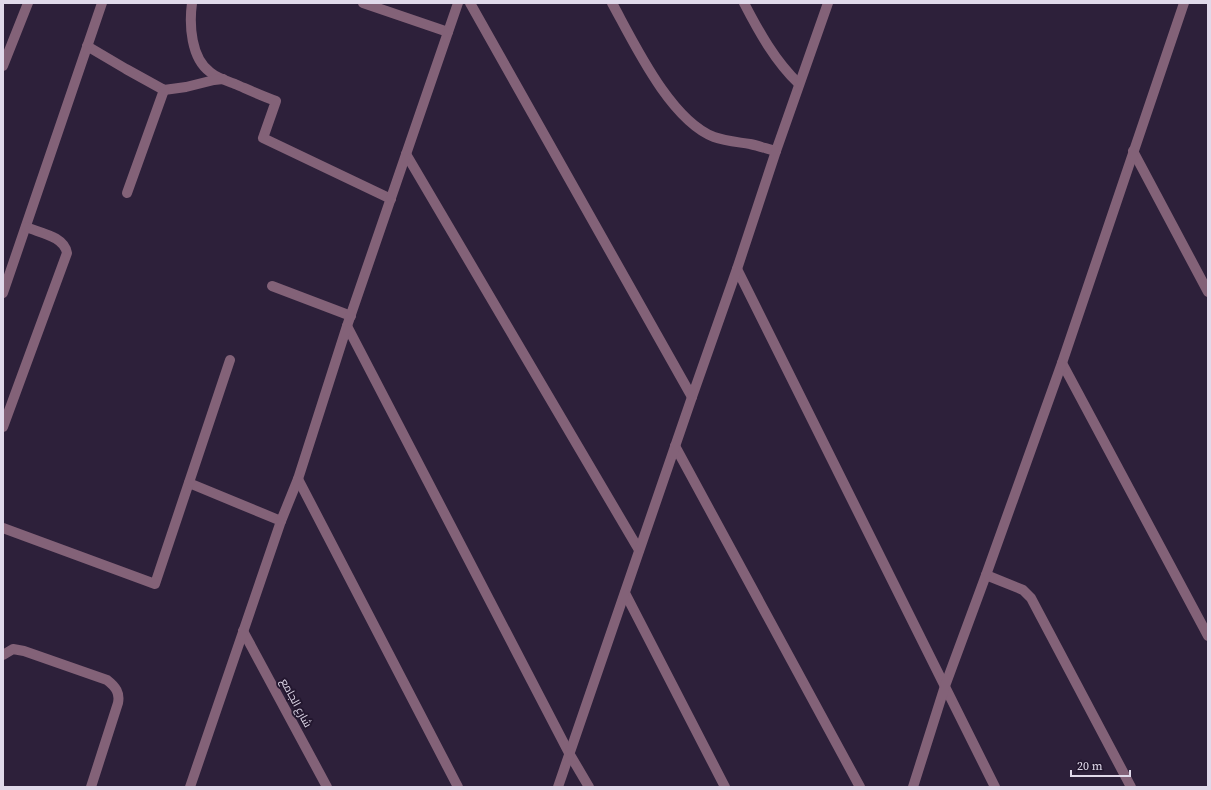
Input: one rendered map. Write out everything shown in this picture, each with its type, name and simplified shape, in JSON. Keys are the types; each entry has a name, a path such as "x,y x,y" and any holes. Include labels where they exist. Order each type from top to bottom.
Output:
{"street":[{"path":"3,66 28,3"},
{"path":"3,292 102,3"},
{"path":"192,3 192,28 199,59 210,72 276,101 263,138 391,198"},
{"path":"363,3 448,32"},
{"path":"190,787 281,521 298,479 347,326 458,3"},
{"path":"470,3 692,398"},
{"path":"612,3 651,72 672,103 687,120 698,129 714,137 776,151"},
{"path":"744,3 776,58 786,71 800,84"},
{"path":"558,787 675,446 738,269 776,151 828,3"},
{"path":"913,787 945,686 1062,362 1184,3"},
{"path":"87,46 164,90 223,79"},
{"path":"127,193 164,90"},
{"path":"1133,151 1208,292"},
{"path":"406,154 640,550"},
{"path":"3,427 67,253 65,246 59,240 26,227"},
{"path":"738,269 995,787"},
{"path":"272,286 351,316"},
{"path":"347,326 569,753 589,787"},
{"path":"3,528 155,584 230,360"},
{"path":"1062,362 1208,636"},
{"path":"675,446 860,787"},
{"path":"298,479 458,787"},
{"path":"189,483 281,521"},
{"path":"986,575 1012,584 1023,590 1031,598 1131,787"},
{"path":"625,592 725,787"},
{"name":"شارع الجامع","path":"243,631 327,787"},
{"path":"3,655 13,649 24,651 107,680 116,689 119,694 118,703 91,787"}]}
